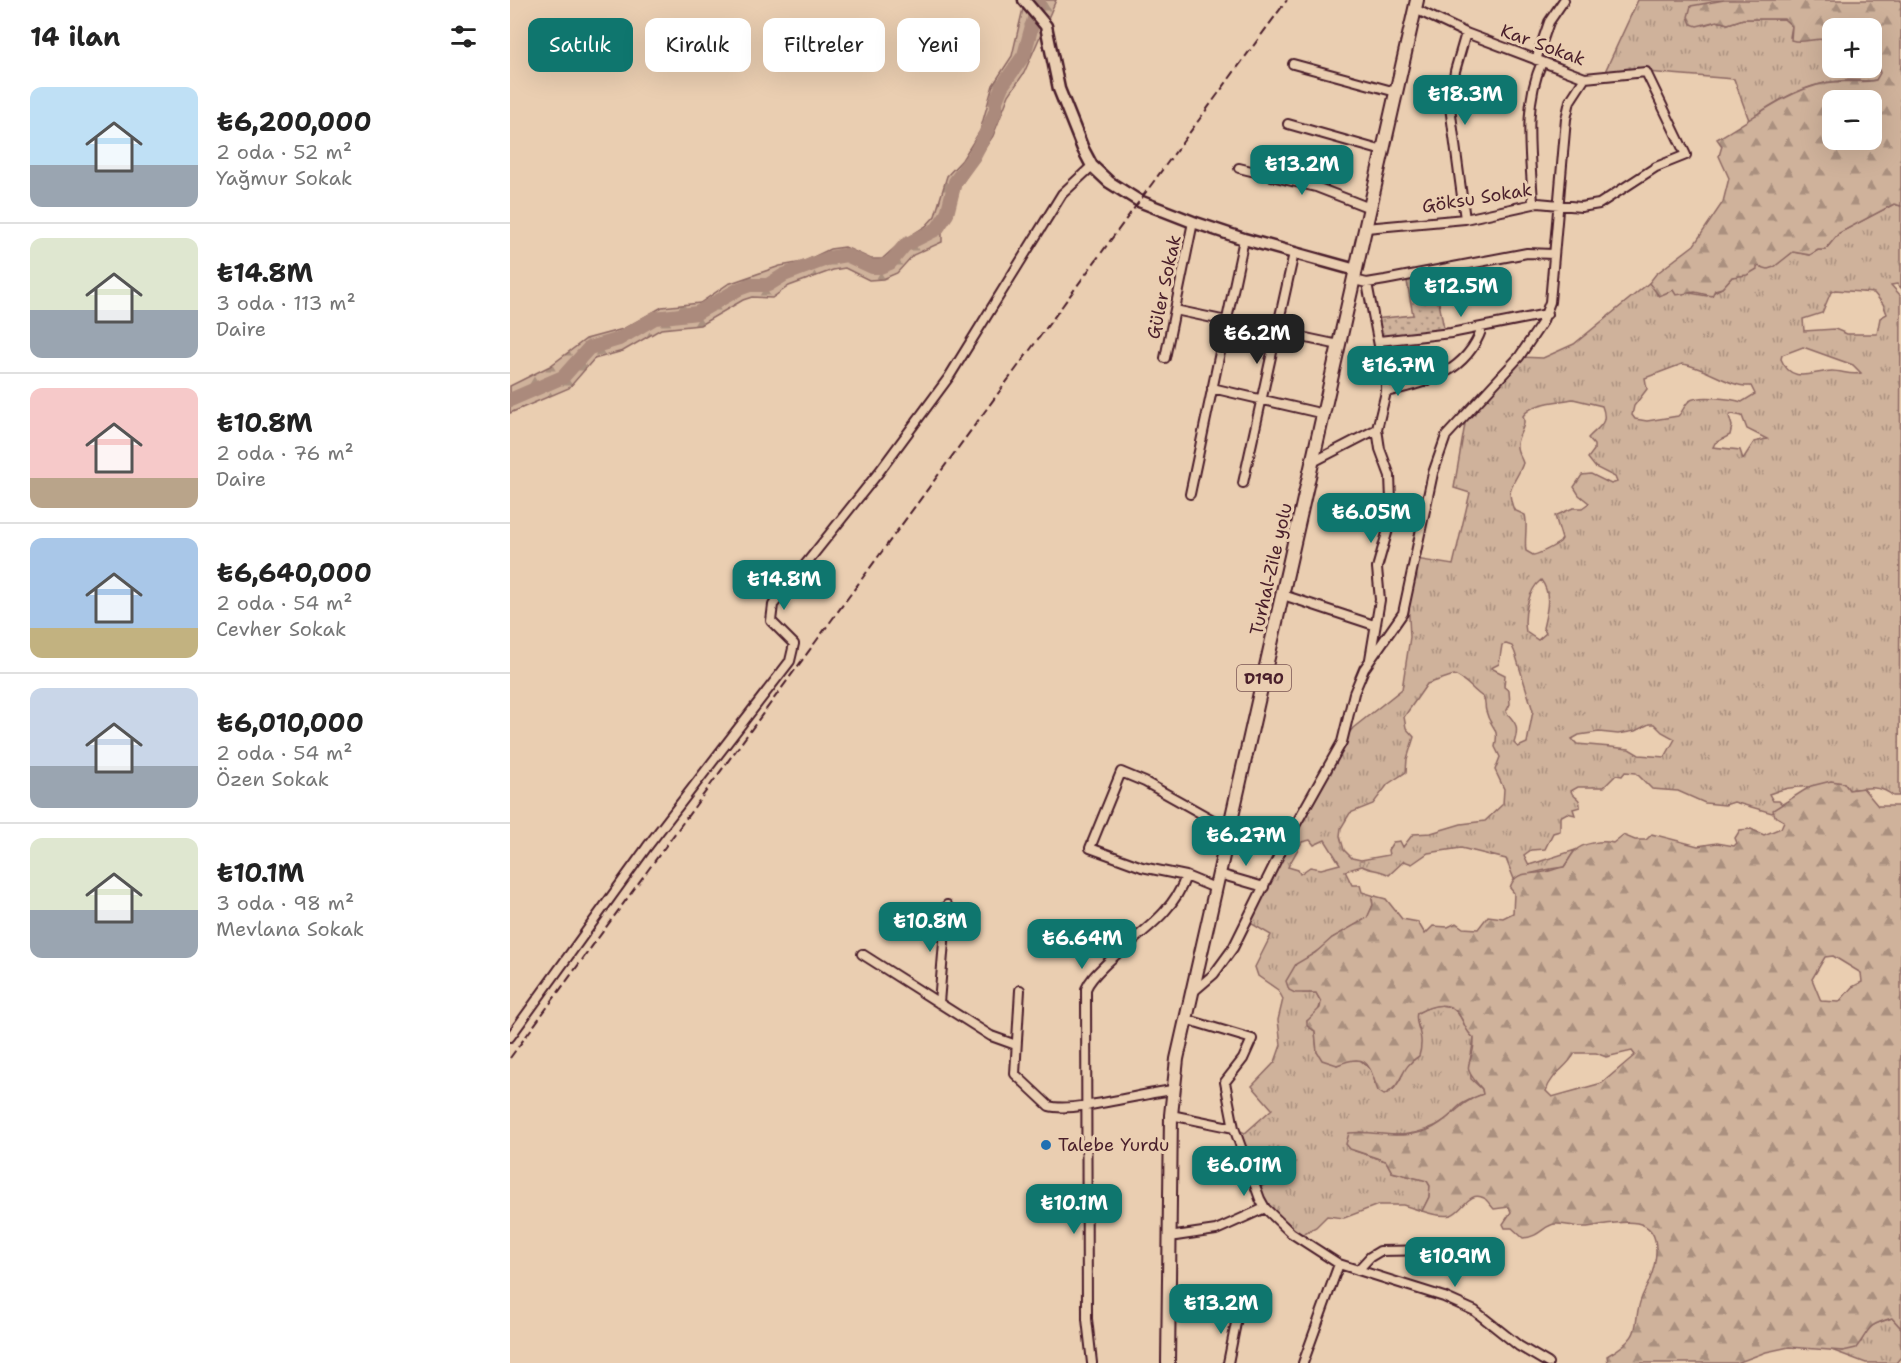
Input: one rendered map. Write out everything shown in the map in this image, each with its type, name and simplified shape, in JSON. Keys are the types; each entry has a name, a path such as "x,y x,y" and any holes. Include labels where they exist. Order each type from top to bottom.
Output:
{"main road":[{"name":"Turhal-Zile yolu","path":"1168,1363 1171,1114 1185,1019 1416,4"}],"street":[{"path":"1533,204 1530,123 1535,83 1550,22 1564,0"},
{"path":"1026,2 1041,19 1048,32 1059,89 1092,166 1109,182 1135,199 1193,222 1294,253 1355,275 1367,283 1379,341 1386,392 1377,429 1380,449 1390,476 1391,500 1389,526 1377,568 1380,592 1370,659"},
{"name":"Kar Sokak","path":"1416,4 1466,33 1585,78 1646,72 1686,155"},
{"path":"1465,219 1450,107 1455,71 1466,33"},
{"path":"1293,64 1396,92"},
{"path":"1191,993 1222,965 1341,742 1354,693 1370,659 1398,624 1408,599 1433,473 1446,436 1520,357 1547,314 1570,101 1585,78"},
{"path":"1287,124 1383,151"},
{"name":"Göksu Sokak","path":"1366,228 1465,219 1533,204 1581,207 1599,204 1656,167 1686,155"},
{"path":"510,1038 647,847 790,661 794,644 771,621 773,605 879,472 949,377 1062,194 1092,166"},
{"path":"1239,168 1316,187 1370,208"},
{"name":"Güler Sokak","path":"1165,358 1193,222"},
{"path":"1190,494 1244,239"},
{"path":"1367,283 1527,252 1553,254"},
{"path":"1243,483 1294,253"},
{"path":"1175,310 1339,345"},
{"path":"1379,341 1482,328 1547,314"},
{"path":"1386,392 1423,384 1452,370 1471,351 1482,328"},
{"path":"1212,388 1324,414"},
{"path":"1313,462 1377,429"},
{"path":"1283,595 1374,625"},
{"path":"1215,888 1186,876 1142,867 1090,848 1121,772 1154,786 1229,829"},
{"path":"1219,874 1264,887"},
{"path":"1092,1363 1087,1319 1085,996 1088,985 1118,952 1171,907 1186,876"},
{"path":"939,1003 947,905"},
{"path":"862,954 991,1036 1016,1045"},
{"path":"1020,990 1016,1077 1047,1104 1056,1108 1173,1090"},
{"path":"1185,1019 1252,1039 1243,1059 1225,1082 1234,1128 1250,1177 1265,1208 1292,1233 1339,1264 1460,1304 1489,1320 1519,1346 1548,1363"},
{"path":"1171,1114 1234,1128"},
{"path":"1169,1237 1216,1230 1265,1208"},
{"path":"1358,1270 1370,1257 1380,1251 1438,1250"},
{"path":"1303,1363 1339,1264"},
{"path":"1228,1363 1238,1313"}],"green space":[{"path":"1025,0 1056,0 1024,73 1009,95 993,136 960,186 952,215 942,231 942,242 913,255 897,273 883,279 869,280 845,268 833,270 789,286 772,298 752,297 743,300 700,325 661,329 623,351 594,359 569,388 510,413 510,386 550,366 586,339 623,329 662,307 700,303 728,284 780,266 803,262 830,249 845,247 871,259 882,259 902,241 926,226 935,216 947,176 962,160 980,131 993,85 1012,56"},
{"path":"1638,0 1724,0 1717,2 1704,25 1717,21 1728,24 1743,19 1784,19 1792,26 1790,37 1822,38 1822,78 1877,78 1867,81 1839,81 1803,89 1749,120 1734,79 1646,72 1603,76"},
{"path":"1724,0 1901,0 1901,206 1894,204 1839,233 1825,250 1818,250 1810,255 1793,252 1774,267 1768,269 1757,266 1757,269 1747,275 1732,277 1722,288 1715,290 1712,296 1695,292 1676,295 1673,290 1659,296 1649,283 1656,274 1694,245 1723,202 1729,178 1719,156 1722,146 1717,139 1782,99 1810,87 1831,82 1864,82 1882,78 1882,18 1822,18 1822,39 1797,41 1791,40 1792,26 1784,19 1743,19 1728,24 1717,21 1697,26 1691,24 1688,17 1691,6"},
{"path":"1894,204 1901,206 1901,288 1897,284 1891,285 1901,296 1899,796 1893,796 1878,788 1849,790 1844,783 1794,787 1769,794 1773,801 1779,801 1784,806 1772,813 1734,802 1725,805 1705,803 1678,791 1652,789 1636,773 1625,772 1622,776 1616,775 1604,787 1578,787 1571,791 1580,803 1580,807 1573,809 1575,815 1567,813 1560,817 1560,831 1553,833 1545,849 1531,850 1524,855 1529,865 1575,850 1564,867 1514,879 1506,859 1461,848 1428,853 1412,864 1404,861 1389,875 1362,866 1345,871 1352,885 1360,885 1362,892 1375,896 1372,898 1373,905 1367,919 1332,938 1307,958 1303,993 1316,993 1321,1002 1317,1015 1307,1021 1315,1031 1317,1052 1337,1065 1349,1060 1360,1060 1374,1072 1375,1084 1393,1090 1400,1080 1420,1030 1415,1019 1417,1013 1435,1006 1447,1006 1457,1012 1467,1031 1474,1038 1470,1061 1471,1079 1482,1089 1483,1094 1463,1103 1445,1120 1425,1130 1404,1135 1360,1132 1355,1151 1386,1161 1392,1172 1427,1180 1430,1186 1429,1197 1422,1211 1403,1205 1378,1205 1344,1218 1327,1216 1316,1227 1297,1237 1277,1220 1255,1190 1268,1183 1260,1164 1247,1170 1234,1128 1245,1133 1272,1109 1252,1086 1275,1062 1281,1045 1278,1020 1283,999 1278,990 1258,976 1255,967 1271,935 1247,921 1342,742 1353,728 1402,689 1410,637 1408,599 1416,559 1453,565 1470,493 1454,488 1467,412 1519,357 1543,358 1574,344 1649,283 1656,288 1657,295 1673,290 1707,296 1722,288 1732,277 1757,266 1775,265 1793,252 1810,255 1818,250 1825,250 1839,233","holes":["1835,290 1874,293 1883,304 1887,314 1880,318 1877,334 1847,334 1835,329 1804,331 1803,319 1822,313 1831,292","1803,347 1853,365 1861,373 1832,371 1797,375 1791,372 1781,359 1782,355","1682,364 1734,384 1751,386 1755,394 1742,402 1715,398 1694,399 1687,403 1678,416 1647,421 1635,419 1632,415 1634,406 1647,389 1645,378","1573,399 1602,406 1604,421 1588,438 1594,445 1594,450 1588,458 1595,467 1615,477 1617,482 1611,484 1591,474 1582,475 1574,487 1579,495 1589,503 1582,508 1573,508 1555,516 1562,539 1533,555 1526,551 1525,515 1514,510 1510,495 1512,485 1523,463 1517,447 1524,423 1523,416 1532,408","1732,414 1742,416 1747,429 1767,439 1754,442 1743,459 1740,450 1713,447 1715,443 1730,435 1732,426 1729,416","1541,580 1548,597 1543,628 1546,633 1538,640 1526,632 1525,626 1526,611 1533,590","1502,645 1512,646 1533,711 1527,743 1518,747 1514,743 1516,726 1506,712 1510,704 1509,691 1504,687 1505,675 1491,668 1499,664","1454,675 1466,682 1483,697 1485,709 1495,731 1495,747 1500,757 1495,770 1504,789 1503,804 1485,821 1461,824 1431,833 1413,834 1403,847 1400,841 1393,842 1388,850 1389,855 1361,860 1352,858 1344,850 1340,836 1341,828 1350,813 1373,804 1388,784 1406,772 1407,759 1414,737 1406,728 1404,717 1427,684","1654,724 1662,732 1675,739 1665,757 1639,755 1629,749 1577,744 1572,739 1579,735 1599,732 1618,734","1310,840 1314,845 1325,840 1340,864 1321,869 1310,867 1300,874 1298,870 1288,867 1302,842"]},
{"path":"1433,271 1445,334 1379,341 1374,319 1413,315 1406,276"},
{"path":"1831,781 1844,783 1849,790 1863,788 1878,806 1901,806 1901,1328 1892,1318 1877,1323 1870,1328 1856,1348 1843,1351 1789,1347 1766,1352 1737,1363 1608,1363 1607,1356 1621,1347 1634,1333 1640,1302 1655,1262 1655,1242 1652,1233 1646,1227 1631,1222 1583,1227 1555,1224 1534,1236 1523,1238 1512,1228 1505,1228 1503,1224 1511,1212 1509,1207 1494,1209 1479,1196 1470,1199 1451,1215 1422,1211 1429,1197 1430,1186 1427,1181 1392,1172 1386,1161 1350,1149 1346,1144 1349,1133 1407,1135 1428,1130 1443,1122 1468,1101 1483,1094 1468,1068 1474,1048 1474,1038 1452,1008 1441,1005 1417,1013 1421,1042 1419,1056 1408,1066 1391,1091 1384,1095 1378,1091 1370,1069 1362,1061 1348,1061 1337,1065 1322,1060 1317,1052 1315,1031 1307,1026 1307,1021 1320,1008 1321,1002 1316,993 1295,993 1289,990 1286,981 1296,964 1315,953 1332,938 1367,918 1373,905 1372,898 1375,896 1386,899 1402,919 1418,922 1425,934 1433,926 1448,927 1456,923 1463,928 1478,929 1488,916 1503,918 1513,913 1514,893 1510,888 1515,878 1524,874 1547,872 1564,867 1582,846 1598,842 1613,843 1623,835 1635,840 1646,840 1652,834 1698,846 1717,843 1734,846 1737,843 1735,838 1740,830 1751,829 1764,835 1781,828 1784,821 1775,816 1773,810 1811,786","holes":["1833,956 1861,973 1862,982 1852,987 1839,1002 1821,1001 1812,979 1825,957","1632,1051 1635,1055 1602,1083 1552,1097 1546,1091 1552,1080 1575,1053 1596,1053 1606,1057"]},
{"path":"1892,1318 1901,1328 1901,1357 1896,1363 1866,1363 1826,1348 1843,1351 1861,1342 1866,1332 1873,1326"}],"waterway":[{"path":"510,400 563,377 589,348 619,339 655,318 697,313 739,289 750,285 768,285 784,275 829,258 846,255 872,267 880,267 890,263 905,245 937,229 947,214 955,182 974,156 985,135 996,110 996,101 1002,86 1024,55 1039,0"}],"railway":[{"path":"510,1058 1287,0"}],"place":[{"name":"Talebe Yurdu","path":"1046,1145"}]}
